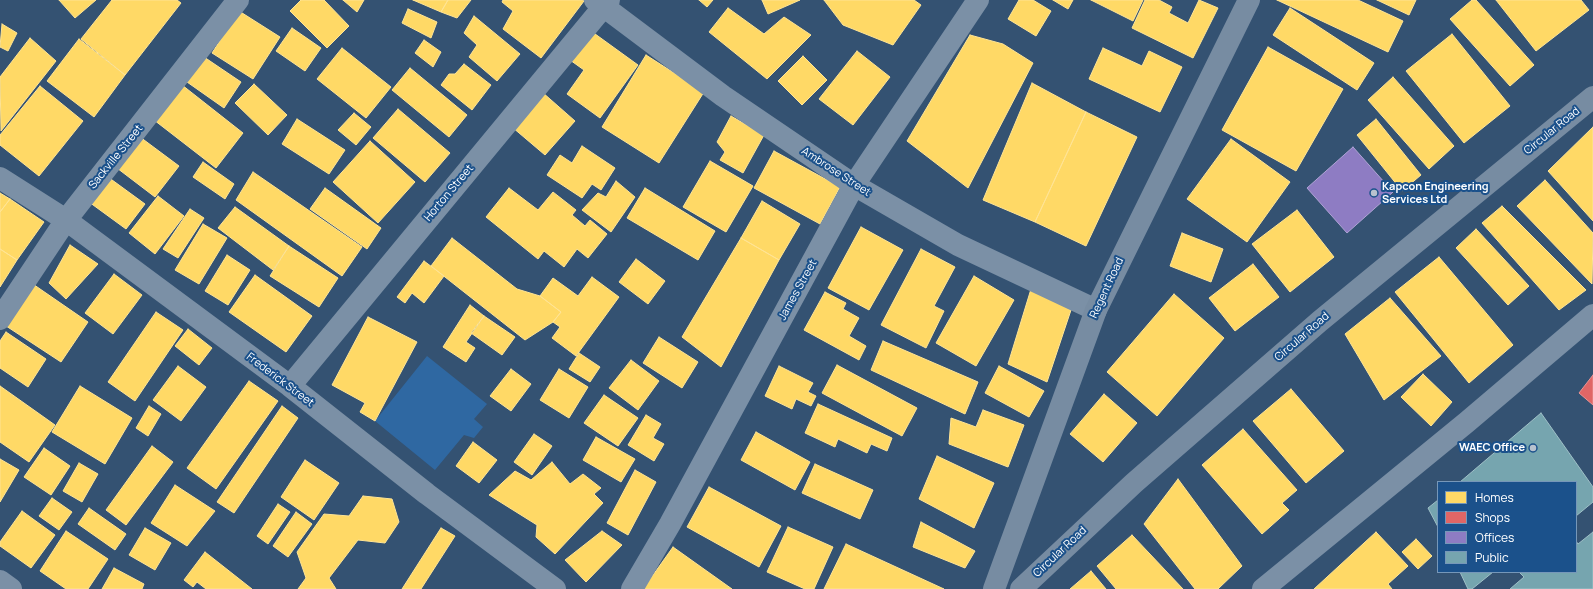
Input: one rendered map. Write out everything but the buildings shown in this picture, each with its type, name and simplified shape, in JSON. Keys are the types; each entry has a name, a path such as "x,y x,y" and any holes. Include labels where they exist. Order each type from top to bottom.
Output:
{"main road":[{"name":"Regent Road","path":"994,589 1096,310 1249,0"},
{"name":"Circular Road","path":"1021,589 1134,483 1320,322 1593,97"}],"street":[{"name":"Sackville Street","path":"0,319 66,220 238,0"},
{"name":"James Street","path":"632,589 674,517 854,185 978,0"},
{"name":"Ambrose Street","path":"603,2 723,96 854,185 958,245 1096,310"},
{"name":"Horton Street","path":"290,386 603,2"},
{"name":"Frederick Street","path":"0,178 66,220 290,386 427,494 556,589"},
{"path":"1263,589 1467,422 1593,315"},
{"path":"0,581 12,589"}],"shaded area":[{"path":"427,356 487,404 474,419 483,427 474,438 464,435 435,470 375,421"}],"place":[{"name":"Kapcon Engineering Services Ltd","path":"1374,193"},
{"name":"WAEC Office","path":"1533,448"}]}
